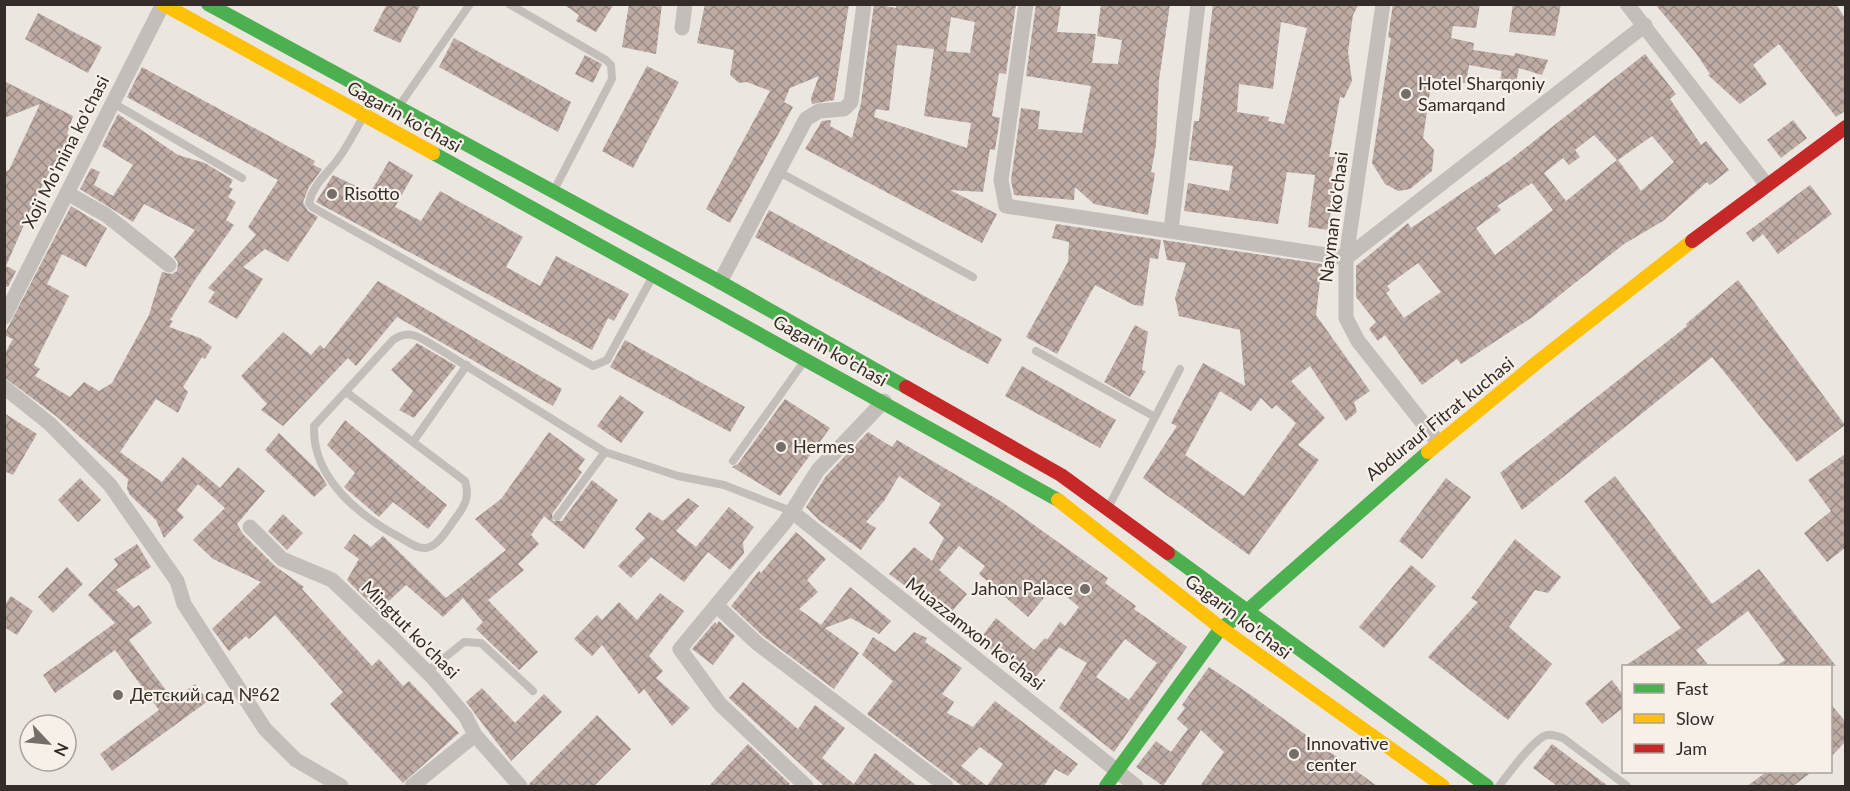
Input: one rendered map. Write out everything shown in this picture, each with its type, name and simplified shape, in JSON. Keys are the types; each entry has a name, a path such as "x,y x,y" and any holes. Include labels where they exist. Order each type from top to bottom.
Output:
{"main road":[{"name":"Gagarin ko'chasi","path":"208,4 720,282 1061,475 1487,786"},
{"name":"Gagarin ko'chasi","path":"163,5 1048,493 1221,628 1443,786"},
{"name":"Abdurauf Fitrat kuchasi","path":"1106,786 1221,628 1248,610 1437,441 1766,184 1845,127"}],"street":[{"path":"682,28 685,4"},
{"path":"720,282 806,119 819,111 844,109 851,102 864,4"},
{"path":"1026,4 1001,180 1006,206 1346,258 1645,25"},
{"path":"1171,230 1198,4"},
{"name":"Nayman ko'chasi","path":"1383,4 1346,258 1346,318 1358,341 1437,441"},
{"path":"1627,4 1766,184"},
{"name":"Xoji Mo'mina ko'chasi","path":"4,317 163,5"},
{"path":"67,193 106,215 169,265"},
{"path":"4,387 50,424 110,485 177,581 184,604 265,729 296,760 341,786"},
{"path":"806,786 720,704 680,649 786,521 818,470 884,402"},
{"name":"Muazzamxon ko'chasi","path":"791,511 1136,786"},
{"name":"Mingtut ko'chasi","path":"250,527 282,559 332,580 427,672 466,717 475,735 520,786"},
{"path":"717,606 758,643 946,786"},
{"path":"412,786 475,735"}],"lane":[{"path":"398,107 470,4"},
{"path":"509,4 611,65 612,80 553,191"},
{"path":"113,103 242,177"},
{"path":"364,116 337,162 323,175 310,198 309,203 312,207 593,366 607,360 654,275"},
{"path":"779,172 973,277"},
{"path":"346,392 465,481 468,499 459,514 440,539 428,548 418,547 374,524 337,490 316,447 314,426 346,392 403,333 411,333 467,365 605,452 678,476 724,485 791,511"},
{"path":"1036,351 1155,417"},
{"path":"733,461 806,358"},
{"path":"413,442 467,365"},
{"path":"1107,510 1180,369"},
{"path":"557,517 605,452"},
{"path":"427,672 464,642 472,641 481,643 533,691"},
{"path":"1499,786 1543,737 1550,735 1563,738 1627,786"}],"building":[{"path":"387,4 421,4 400,43 373,31"},
{"path":"563,4 614,4 596,32 576,21 579,15"},
{"path":"629,4 662,4 656,54 622,47"},
{"path":"705,4 849,4 834,100 812,104 811,98 819,76 790,88 784,102 793,107 730,223 706,209 770,91 747,82 739,83 730,75 734,50 697,43"},
{"path":"874,4 896,8 896,4 1016,4 1006,74 999,73 992,116 1000,118 995,150 990,149 983,192 950,190 997,214 982,243 805,149 822,121 831,120 830,126 852,138 861,103","holes":["951,17 975,22 970,53 946,51","897,45 934,49 924,116 971,123 967,148 874,117 876,109 889,111"]},
{"path":"1036,4 1061,4 1057,32 1096,34 1092,63 1118,64 1122,40 1097,36 1101,4 1170,4 1159,80 1156,145 1151,172 1155,173 1148,215 1094,204 1075,187 1074,200 1014,195 1011,180 1021,108 1040,111 1038,129 1082,133 1091,86 1026,76"},
{"path":"1213,4 1359,4 1353,15 1348,52 1352,81 1344,98 1340,97 1329,157 1335,157 1331,178 1336,179 1328,230 1308,227 1315,175 1287,172 1278,224 1184,211 1188,183 1229,191 1233,166 1189,160 1194,121 1199,121","holes":["1281,22 1307,28 1284,124 1268,121 1269,117 1237,112 1239,84 1273,89"]},
{"path":"1393,4 1480,4 1476,28 1453,26 1451,38 1474,43 1473,50 1514,56 1515,53 1548,60 1542,75 1519,68 1514,92 1498,90 1502,71 1469,65 1466,83 1432,78 1423,138 1434,150 1432,171 1410,189 1398,191 1385,184 1372,163 1391,38 1388,37"},
{"path":"1513,4 1561,4 1555,36 1509,32"},
{"path":"1655,4 1836,4 1845,18 1845,111 1836,117 1779,44 1753,65 1767,84 1740,104 1708,75 1710,74 1695,52"},
{"path":"38,13 102,47 88,73 25,39"},
{"path":"454,38 571,102 558,132 439,67"},
{"path":"1645,54 1676,94 1670,99 1701,145 1706,141 1729,170 1710,185 1707,182 1663,221 1624,244 1531,318 1461,364 1457,359 1422,385 1385,335 1378,341 1369,329 1376,322 1356,297 1356,266 1408,223 1411,228 1506,163","holes":["1594,135 1617,160 1566,201 1544,173 1563,158 1569,165 1580,157 1575,150","1652,136 1674,162 1641,191 1618,160","1532,183 1553,210 1495,255 1476,228 1501,210 1497,206","1418,263 1441,292 1404,318 1386,293 1390,290 1387,286"]},
{"path":"585,55 602,64 593,83 575,74"},
{"path":"647,66 679,82 633,168 602,151"},
{"path":"142,67 315,161 313,165 322,169 309,187 303,202 308,211 318,217 288,262 265,249 243,267 263,279 237,319 208,302 215,292 208,288 256,235 248,227 278,180 127,97"},
{"path":"4,81 73,116 67,134 77,142 74,151 63,148 36,197 6,266 16,271 8,287 4,286 4,172 9,170 40,104 4,118"},
{"path":"118,114 178,155 205,163 233,180 229,187 233,189 228,197 236,202 226,220 234,225 170,320 173,321 169,327 200,338 212,347 205,359 202,357 183,387 188,392 178,413 156,399 120,452 162,482 183,457 220,488 238,467 265,491 237,524 243,534 275,566 304,587 302,589 372,666 379,659 403,686 409,681 459,733 403,783 330,704 343,692 275,615 249,639 246,636 229,651 212,629 261,582 213,559 193,540 225,508 198,484 177,510 184,517 164,538 156,520 130,495 127,489 128,479 56,416 4,377 4,355 13,339 4,335 71,206 107,228 86,267 62,254 47,284 69,296 34,365 40,369 35,376 70,397 84,382 99,391 112,383 149,315 162,272 172,274 177,271 178,262 174,257 195,230 144,204 133,222 80,189 91,168 100,172 94,185 113,196 133,165 102,146"},
{"path":"1793,120 1807,138 1781,158 1767,140"},
{"path":"389,161 413,175 395,207 421,221 440,191 523,237 506,267 540,286 556,256 629,294 614,321 608,318 592,350 316,202 333,175 370,193"},
{"path":"1810,185 1832,214 1778,254 1763,234 1753,242 1746,233"},
{"path":"769,210 1002,339 988,364 755,237"},
{"path":"1056,224 1161,240 1158,259 1150,258 1143,306 1134,305 1095,285 1057,354 1026,337 1068,262 1069,242 1052,238"},
{"path":"1163,240 1322,264 1316,315 1370,391 1354,402 1357,412 1346,421 1310,366 1291,381 1325,418 1298,445 1319,460 1249,555 1143,478 1177,426 1171,423 1203,363 1245,386 1240,330 1179,316 1175,298 1186,263 1167,260","holes":["1220,391 1251,411 1261,398 1272,409 1276,405 1296,423 1244,496 1185,455"]},
{"path":"1738,280 1845,425 1797,462 1712,357 1522,510 1500,473 1687,326 1686,324"},
{"path":"378,281 562,389 553,406 397,317 356,366 348,358 283,426 261,410 267,404 241,376 283,332 311,355 320,345 324,349"},
{"path":"1135,325 1148,332 1142,370 1146,371 1130,397 1104,382"},
{"path":"625,340 745,407 730,432 610,367"},
{"path":"417,343 456,366 414,418 399,410 413,391 391,370"},
{"path":"1022,366 1116,420 1100,448 1005,396"},
{"path":"620,395 644,412 621,443 597,426"},
{"name":"Hermes","path":"785,399 830,428 780,496 732,467 738,464"},
{"path":"4,413 37,434 13,475 4,471"},
{"path":"345,420 447,505 428,529 393,502 379,517 344,487 355,473 327,445"},
{"path":"549,432 585,459 578,469 582,472 552,514 553,521 562,521 592,480 618,500 584,549 544,516 531,535 539,544 518,564 524,570 488,600 538,652 519,670 476,629 483,622 463,598 443,617 406,585 378,611 347,580 359,559 344,548 354,534 371,547 383,536 446,598 506,550 475,519 501,499"},
{"path":"868,432 892,447 897,440 1002,502 1108,578 1105,583 1136,606 1134,609 1187,647 1114,752 1059,708 1087,663 1059,647 1032,682 979,640 996,618 1034,650 1045,638 1047,640 1060,622 1065,626 1079,607 1054,586 1028,617 979,574 985,566 959,546 939,570 967,594 948,616 920,592 918,595 889,574 914,547 932,561 944,538 929,523 941,504 899,476 884,501 866,522 876,528 861,550 820,521 806,507 826,476","holes":["1125,639 1157,663 1129,700 1096,677"]},
{"path":"279,433 319,472 327,485 314,497 265,450"},
{"path":"1845,454 1845,548 1827,562 1804,533 1831,511 1808,480"},
{"path":"1615,476 1712,604 1759,569 1836,666 1778,665 1785,660 1748,611 1696,650 1708,665 1626,665 1681,628 1584,501"},
{"path":"80,478 101,500 78,522 58,500"},
{"path":"1446,478 1471,497 1422,559 1399,541"},
{"path":"688,498 699,506 676,531 696,547 729,507 754,527 743,542 744,553 730,570 708,552 684,582 651,557 631,578 618,566 645,538 635,529 649,512 663,521"},
{"path":"283,514 303,533 287,550 268,531"},
{"path":"796,532 826,559 807,580 818,592 799,609 821,625 850,587 891,621 879,634 851,618 825,628 859,653 834,689 763,636 731,606 759,571 761,573"},
{"path":"1515,539 1561,577 1548,593 1535,590 1509,627 1552,664 1508,720 1428,657 1478,602 1471,598"},
{"path":"137,544 151,567 116,590 134,608 139,605 152,623 129,640 173,700 195,684 208,701 112,771 100,754 159,710 115,650 55,693 43,675 115,623 88,595 118,565 114,559"},
{"path":"1411,565 1436,586 1384,648 1359,627"},
{"path":"67,567 83,584 53,613 38,597"},
{"path":"660,593 684,611 649,656 663,671 656,678 690,708 672,726 644,689 639,694 602,645 592,656 574,639 597,615 602,620 619,602 637,620"},
{"path":"11,596 33,611 17,635 4,627 4,606"},
{"path":"719,621 735,636 713,665 692,649 715,622 717,624"},
{"path":"914,632 927,638 925,642 962,668 942,694 954,702 947,713 973,727 995,701 1078,764 1068,776 1055,769 1044,786 987,786 962,786 867,714 893,681 862,655 873,637 895,652","holes":["980,747 1003,764 987,786 961,766"]},
{"path":"1209,667 1377,786 1200,786 1224,752 1201,730 1163,786 1136,767 1156,741 1171,752 1188,729 1177,719 1185,708 1182,705"},
{"path":"1612,680 1622,694 1622,709 1602,724 1585,703"},
{"path":"743,682 798,729 815,705 845,728 822,758 854,784 875,753 917,786 824,786 729,698"},
{"path":"482,688 515,723 544,694 562,712 511,761 466,702"},
{"path":"1832,705 1845,721 1845,742 1832,756"},
{"path":"597,715 631,749 594,786 529,786 529,784"},
{"path":"748,744 790,784 787,786 709,786"},
{"path":"1552,744 1608,786 1557,786 1533,768"},
{"path":"1765,773 1810,773 1793,786 1747,786"}],"traffic: fast":[{"path":"208,4 720,282 906,387"},
{"path":"433,153 1058,500"},
{"path":"1106,786 1221,628 1248,610 1428,452"},
{"path":"1168,553 1487,786"}],"traffic: slow":[{"path":"163,4 433,153"},
{"path":"1428,452 1540,360 1692,241"},
{"path":"1058,500 1221,628 1443,786"}],"traffic: jam":[{"path":"1692,241 1846,127"},
{"path":"906,387 1061,475 1168,553"}],"place":[{"name":"Hotel Sharqoniy Samarqand","path":"1406,94"},
{"name":"Risotto","path":"332,194"},
{"name":"Hermes","path":"781,447"},
{"name":"Jahon Palace","path":"1085,589"},
{"name":"Детский сад №62","path":"118,695"},
{"name":"Innovative center","path":"1294,754"}]}
